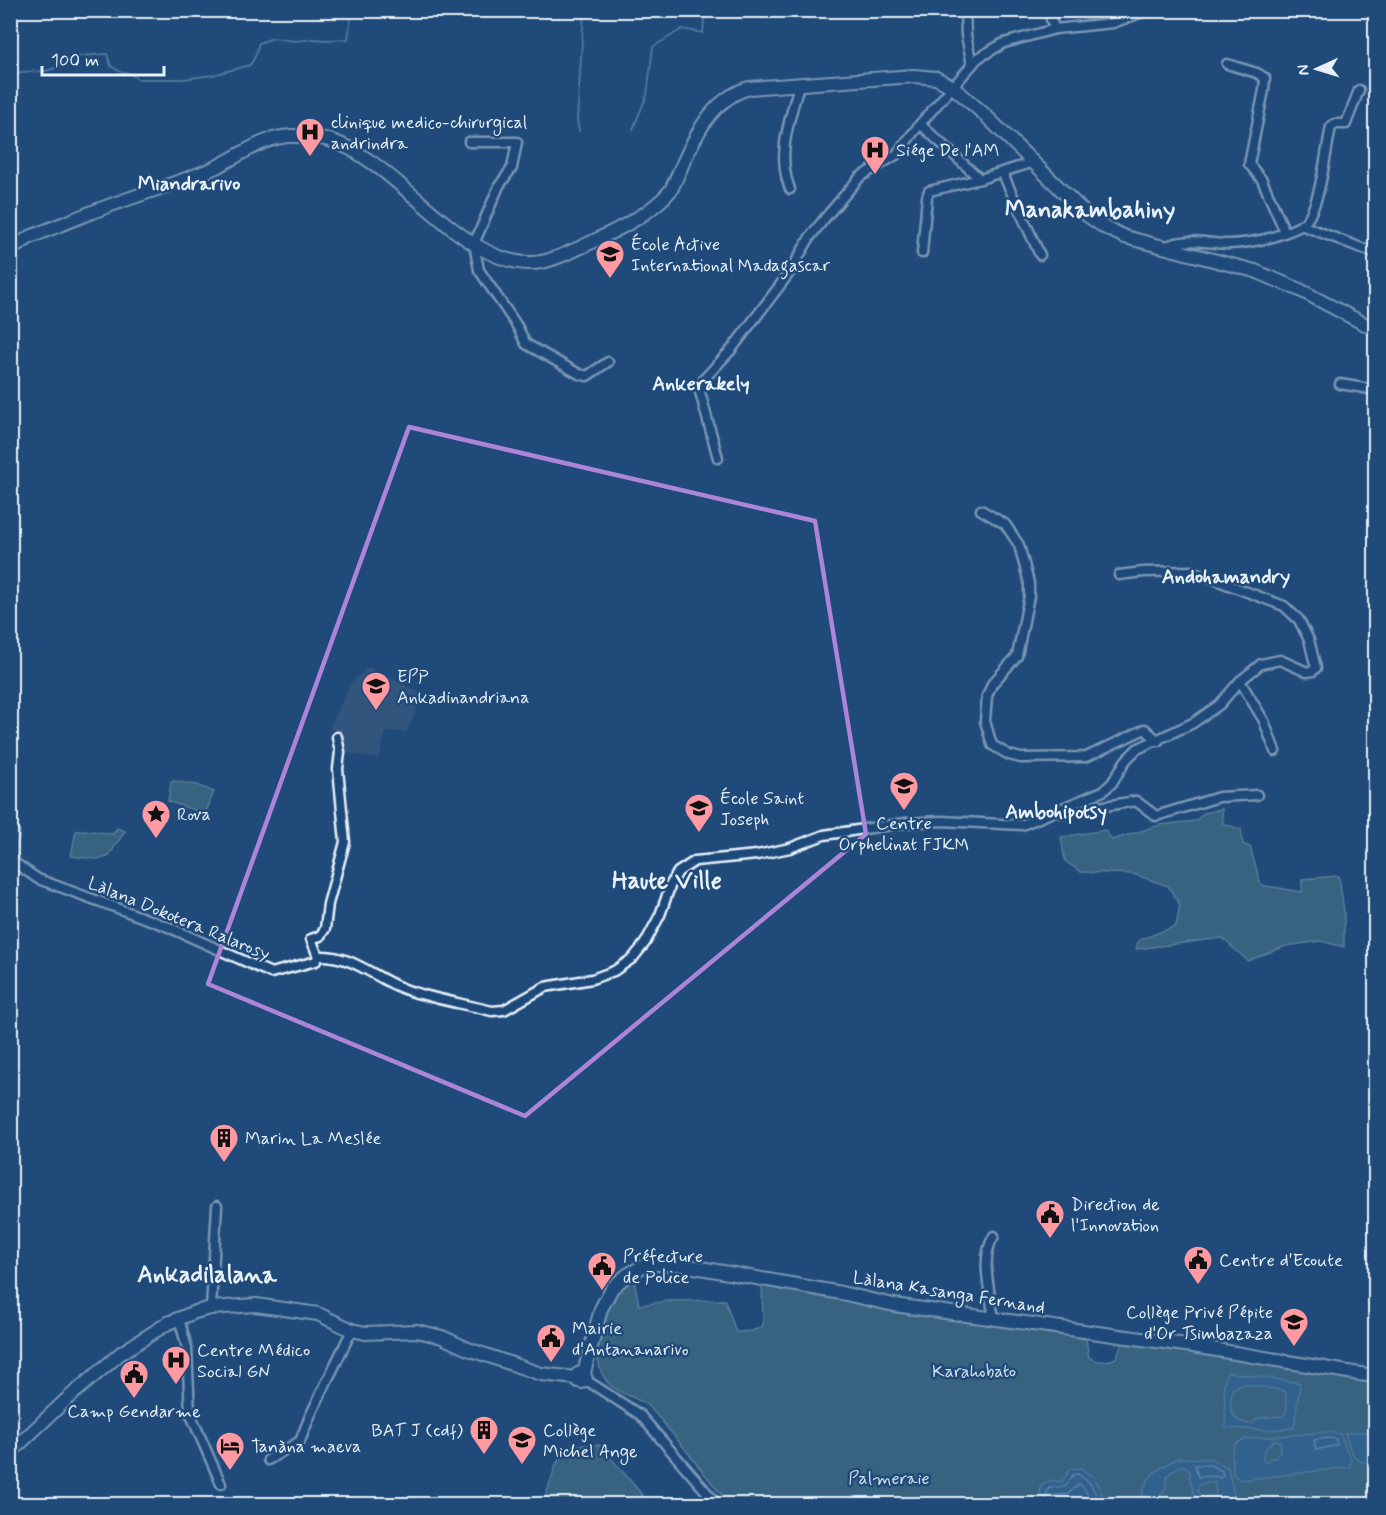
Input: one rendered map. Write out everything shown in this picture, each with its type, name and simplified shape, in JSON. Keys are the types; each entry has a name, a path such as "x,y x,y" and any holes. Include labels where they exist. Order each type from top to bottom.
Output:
{"street":[{"path":"965,10 966,35 972,65"},
{"path":"1052,10 1052,20 1056,29"},
{"path":"718,458 700,392 704,379 731,350 790,273 810,237 860,177 896,155 978,58 1004,43 1056,29 1113,22 1149,10"},
{"path":"1227,64 1257,73 1265,78 1249,164 1262,180 1285,232"},
{"path":"10,250 30,237 214,168 265,141 280,136 292,136 328,139 363,156 474,244 503,259 539,263 606,235 630,222 664,198 671,190 703,123 728,97 750,88 914,76 936,78 953,87 1095,222 1125,237 1255,271 1277,279 1376,330"},
{"path":"790,189 786,180 783,145 799,85"},
{"path":"1163,247 1180,240 1242,243 1285,232 1301,225 1311,212 1320,187 1330,127 1334,124 1346,124 1359,90"},
{"path":"920,124 980,179"},
{"path":"469,142 517,142 512,168 499,186 474,244 479,270 517,326 526,344 579,374 587,376 608,362"},
{"path":"922,253 929,191 980,179 1034,162"},
{"path":"1002,172 1040,255"},
{"path":"1301,225 1372,252"},
{"path":"1340,384 1376,390"},
{"path":"981,510 1005,524 1019,545 1029,583 1029,596 1017,656 992,684 987,696 985,721 992,745 1009,755 1043,759 1086,757 1145,729 1158,741"},
{"path":"337,737 345,842 328,904 325,928 320,936 311,939 318,956 335,956 348,960 406,989 492,1011 504,1010 545,987 592,979 614,972 633,958 645,943 660,915 678,872 695,861 758,855 790,848 824,835 858,829 941,820 1022,825 1103,791 1112,783 1126,760 1137,749 1193,723 1219,705 1240,681 1261,664 1280,660 1307,672 1316,668 1309,640 1299,620 1284,606 1192,571 1119,575"},
{"path":"1240,681 1264,721 1275,751"},
{"path":"1051,814 1136,801 1156,816 1219,797 1257,795"},
{"name":"Làlana Dokotera Ralarosy","path":"10,831 14,832 10,853 15,863 38,879 166,926 243,963 271,974 316,961 318,956"},
{"path":"212,1308 217,1206"},
{"path":"994,1236 987,1247 986,1259 994,1320"},
{"name":"Làlana Kasanga Fernand","path":"582,1377 601,1309 612,1288 627,1275 647,1264 692,1265 894,1305 1193,1346 1366,1375 1376,1374"},
{"path":"10,1453 67,1399 121,1353 168,1323 212,1308 256,1305 318,1314 352,1330 377,1333 417,1330 541,1374 582,1377 640,1415 717,1504"},
{"path":"179,1318 187,1348 190,1413 221,1484"},
{"path":"268,1460 300,1441 309,1416 352,1330"}],"highlighted area":[{"path":"409,427 815,521 866,834 525,1116 208,984"}],"shaded area":[{"name":"EPP Ankadinandriana","path":"368,667 424,695 406,732 386,732 379,759 343,752 341,733 329,728 350,684"}],"green space":[{"path":"173,781 197,785 214,792 205,814 168,801"},
{"path":"1222,809 1223,824 1241,829 1243,844 1250,847 1261,885 1302,892 1302,879 1339,876 1344,912 1344,947 1321,941 1286,946 1248,961 1222,938 1136,949 1139,940 1176,926 1180,905 1168,886 1133,874 1081,872 1065,861 1061,837 1105,830 1112,840 1160,825 1195,821 1204,813"},
{"path":"117,828 125,831 108,857 97,859 71,856 76,831 113,834"},
{"path":"633,1275 639,1305 668,1301 725,1300 736,1332 752,1331 763,1326 762,1285 1085,1334 1089,1357 1099,1361 1116,1358 1123,1341 1375,1377 1375,1504 729,1504 650,1408 614,1388 603,1375 598,1351 601,1324 616,1290"},
{"path":"571,1445 600,1445 650,1504 543,1504 556,1464"}],"water":[{"path":"1227,1372 1300,1383 1294,1428 1268,1430 1226,1428 1224,1383","holes":["1244,1384 1285,1391 1287,1409 1283,1416 1258,1418 1252,1424 1244,1423 1232,1412 1233,1388"]},
{"path":"1375,1431 1375,1447 1371,1448 1370,1457 1375,1459 1375,1464 1361,1462 1351,1451 1345,1433"},
{"path":"1328,1432 1340,1434 1351,1459 1350,1467 1241,1480 1233,1474 1232,1453 1235,1444 1245,1439","holes":["1274,1440 1281,1441 1276,1458 1270,1458 1266,1462 1263,1459 1264,1451"]},
{"path":"1179,1458 1211,1459 1228,1468 1236,1504 1197,1504 1190,1472 1185,1466 1179,1466 1167,1476 1166,1487 1159,1498 1166,1504 1141,1504 1147,1480 1157,1470","holes":["1215,1483 1216,1497 1202,1499 1197,1490 1200,1484"]},
{"path":"1081,1468 1094,1478 1107,1504 1039,1504 1041,1486 1051,1480 1062,1482 1070,1469"}],"waterway":[{"path":"10,82 20,72 46,71 80,56 107,54 111,66 122,73 130,73 137,79 183,79 213,75 250,65 259,43 273,38 295,41 348,39 352,10"},
{"path":"579,131 577,120 584,10"},
{"path":"633,129 647,95 653,47 682,29 703,33 705,10"}],"place":[{"name":"clinique medico-chirurgical andrindra","path":"310,158"},
{"name":"Siége De l'AM","path":"875,176"},
{"name":"École Active International Madagascar","path":"610,280"},
{"name":"EPP Ankadinandriana","path":"376,712"},
{"name":"Centre Orphelinat FJKM","path":"904,812"},
{"name":"École Saint Joseph","path":"699,834"},
{"name":"Rova","path":"156,840"},
{"name":"Marin La Meslée","path":"224,1164"},
{"name":"Direction de l'Innovation","path":"1050,1240"},
{"name":"Centre d'Ecoute","path":"1198,1286"},
{"name":"Préfecture de Police","path":"602,1292"},
{"name":"Collège Privé Pépite d'Or Tsimbazaza","path":"1294,1348"},
{"name":"Mairie d'Antananarivo","path":"551,1364"},
{"name":"Centre Médico Social GN","path":"176,1386"},
{"name":"Camp Gendarme","path":"134,1400"},
{"name":"BAT J (cdf)","path":"484,1456"},
{"name":"Collège Michel Ange","path":"522,1466"},
{"name":"Tanàna maeva","path":"230,1472"}],"district":[{"name":"Miandrarivo","path":"189,183"},
{"name":"Manakambahiny","path":"1090,209"},
{"name":"Ankerakely","path":"701,383"},
{"name":"Andohamandry","path":"1226,576"},
{"name":"Ambohipotsy","path":"1056,811"},
{"name":"Haute Ville","path":"667,880"},
{"name":"Ankadilalana","path":"207,1274"}],"park label":[{"name":"Karahobato","path":"974,1371"},
{"name":"Palmeraie","path":"889,1478"}]}
